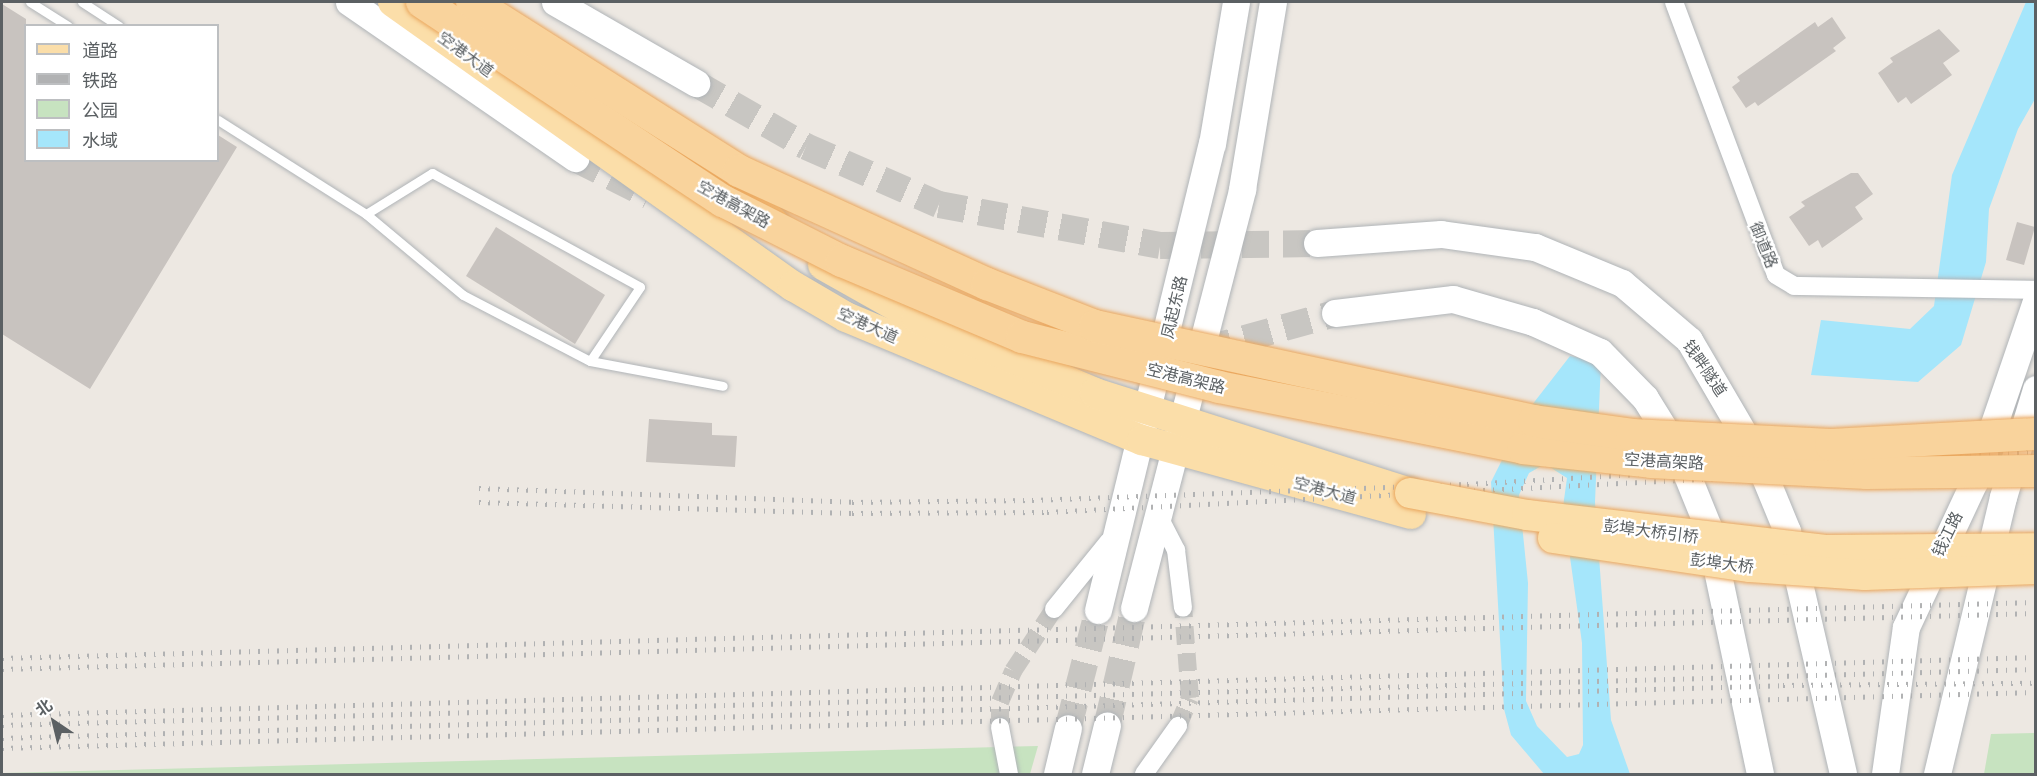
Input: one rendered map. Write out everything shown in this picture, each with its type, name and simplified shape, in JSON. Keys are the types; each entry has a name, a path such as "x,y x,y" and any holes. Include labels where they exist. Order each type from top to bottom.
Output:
{"highway":[{"name":"空港高架路","path":"422,2 723,201 842,261 1022,337 1219,387 1523,448 1651,462 1867,473 2036,471"},
{"name":"空港高架路","path":"472,2 739,171 1095,326 1534,421 1632,435 1831,444 2036,434"}],"main road":[{"path":"349,2 575,158"},
{"name":"空港大道","path":"393,2 793,286 846,317 1142,440 1411,503"},
{"name":"空港大道","path":"498,2 638,98 825,267 917,318 1095,393 1182,418 1411,503"},
{"path":"555,2 696,83"},
{"name":"凤起东路","path":"1098,610 1150,409 1212,144 1236,2"},
{"path":"1134,608 1242,189 1273,2"},
{"name":"钱畔隧道","path":"1317,243 1441,234 1535,247 1623,283 1689,340 1755,453 1787,531 1843,774"},
{"path":"1335,313 1453,299 1533,322 1600,352 1646,398 1676,448 1708,527 1760,774"},
{"name":"钱江路","path":"1885,774 1906,627 1974,482 2036,301"},
{"path":"1938,774 2003,497 2036,388"},
{"name":"彭埠大桥引桥","path":"1411,503 1733,541 1893,551 2036,548"},
{"name":"彭埠大桥","path":"1411,503 1750,567 1865,575 2036,569"},
{"path":"1095,774 1107,725"},
{"path":"1057,774 1068,728"}],"street":[{"name":"御道路","path":"1674,2 1776,274 1794,286 1930,291 2036,290"},
{"path":"1158,513 1176,550 1184,608"},
{"path":"1054,609 1123,519"},
{"path":"1144,774 1178,726"},
{"path":"1000,727 1009,774"}],"lane":[{"path":"30,2 65,24"},
{"path":"82,2 117,24"},
{"path":"219,121 366,214 463,294 590,361 723,386"},
{"path":"366,214 432,173 640,287 590,361"}],"green space":[{"path":"2035,733 2035,774 1984,774 1991,734"},
{"path":"1038,746 1030,774 2,774 2,773"}],"water":[{"path":"2026,2 2035,2 2035,99 2018,129 1989,209 1986,262 1961,345 1918,382 1811,375 1821,320 1910,329 1934,306 1952,175"},
{"path":"1570,356 1601,362 1595,502 1611,720 1630,774 1544,774 1511,735 1504,709 1491,482 1525,414","holes":["1545,464 1567,478 1563,507 1582,643 1583,745 1579,754 1567,757 1537,726 1526,701 1528,583 1519,495 1529,473"]}],"building":[{"path":"2,4 26,19 26,24 24,24 24,162 219,162 219,136 237,147 90,389 2,334"},
{"path":"1832,17 1846,38 1833,48 1836,51 1758,106 1755,102 1746,108 1732,87 1740,81 1737,77 1815,22 1818,27"},
{"path":"1939,29 1960,51 1943,63 1952,75 1911,104 1906,97 1898,103 1878,73 1893,62 1890,58"},
{"path":"1851,173 1858,173 1873,194 1855,207 1863,219 1822,248 1818,240 1809,246 1789,217 1805,206 1801,202"},
{"path":"2017,222 2035,227 2024,265 2006,260"},
{"path":"496,227 605,295 575,344 466,276"},
{"path":"649,419 712,423 712,435 737,436 735,467 646,462"}],"tunnel":[{"path":"696,83 806,146 939,204 1160,245 1317,243"},
{"path":"575,158 649,195"},
{"path":"1205,349 1335,313"},
{"path":"1107,725 1134,608"},
{"path":"1178,726 1190,698 1183,608"},
{"path":"1000,727 1000,702 1013,671 1054,609"},
{"path":"1068,728 1098,610"}],"railway":[{"path":"479,488 852,502 1032,500 1467,484 2036,451"},
{"path":"479,502 852,513 1047,512 2036,462"},
{"path":"2,658 2036,602"},
{"path":"2,669 2036,613"},
{"path":"2,715 2036,657"},
{"path":"2,725 2036,669"},
{"path":"2,738 1783,685 2036,683"},
{"path":"2,748 2036,692"}]}
